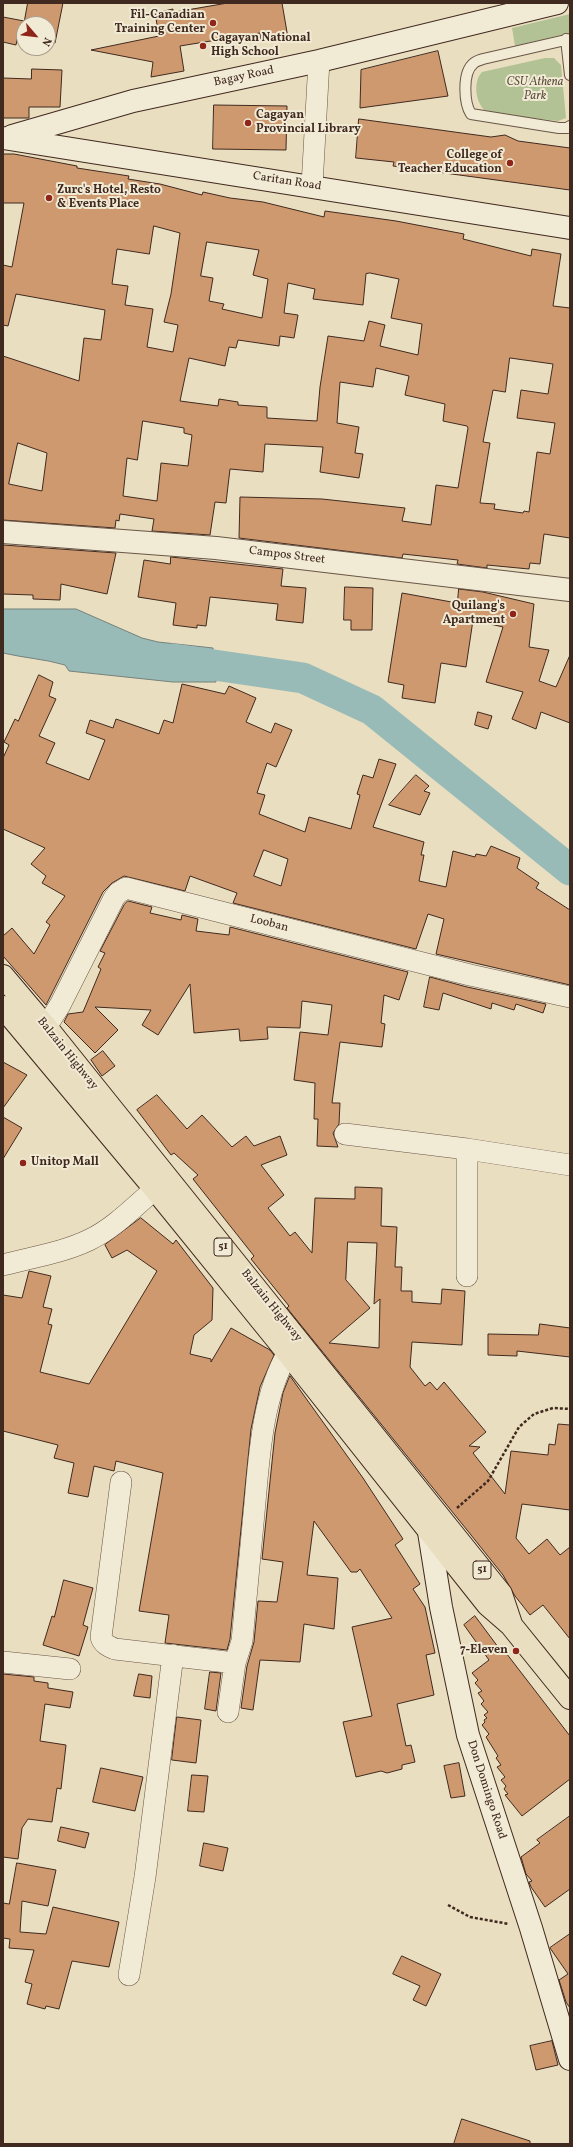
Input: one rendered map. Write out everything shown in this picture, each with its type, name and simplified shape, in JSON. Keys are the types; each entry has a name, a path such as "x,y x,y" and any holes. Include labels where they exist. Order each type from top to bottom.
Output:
{"main road":[{"name":"Bagay Road","path":"4,138 133,101 319,61 556,3"},
{"name":"Caritan Road","path":"4,138 570,228"},
{"name":"Campos Street","path":"3,532 216,548 570,590"},
{"name":"Balzain Highway","path":"3,976 46,1027 436,1526 488,1605 511,1625 570,1698"},
{"name":"Balzain Highway","path":"3,1007 155,1189 288,1353 436,1526"},
{"name":"Don Domingo Road","path":"436,1526 441,1607 468,1735 566,2032 570,2059"}],"street":[{"path":"312,186 319,61"},
{"name":"Looban","path":"46,1027 60,1005 114,898 118,893 126,888 470,975 570,997"},
{"path":"345,1134 468,1149 570,1165"},
{"path":"467,1276 468,1149"},
{"path":"3,1265 69,1248 90,1239 116,1222 155,1189"},
{"path":"228,1712 235,1663 242,1641 260,1451 276,1378 288,1353"},
{"path":"121,1482 101,1637 105,1644 115,1649 235,1663"},
{"path":"129,1975 145,1877 172,1655"},
{"path":"3,1662 70,1669"}],"lane":[{"path":"570,75 568,39 483,59 474,63 466,77 468,109 471,114 559,128 567,128 570,126"}],"path":[{"path":"436,1526 488,1481 519,1427 534,1414 553,1408 570,1409"},
{"path":"448,1905 470,1917 531,1928"}],"green space":[{"path":"570,14 570,33 515,46 512,28"},
{"name":"CSU Athena Park","path":"545,58 554,58 561,65 566,118 558,121 487,113 483,109 478,99 476,87 482,72"}],"water":[{"path":"3,609 76,609 142,638 158,642 213,648 216,682 173,682 69,671 65,665 3,653"}],"building":[{"path":"28,3 63,3 56,38 56,16 25,16"},
{"path":"228,3 282,3 288,38 261,42 260,33 180,46 184,71 151,77 153,62 91,50 159,36 155,13 173,9 173,12"},
{"path":"3,17 16,19 16,45 3,42"},
{"path":"438,51 448,96 360,108 361,70"},
{"path":"32,69 62,70 60,107 29,107 29,118 3,118 3,78 31,79"},
{"path":"214,105 287,106 286,150 213,149"},
{"name":"College of Teacher Education","path":"359,119 491,137 505,135 518,141 570,148 570,190 393,166 394,162 356,158"},
{"path":"3,154 14,154 77,166 77,168 129,176 128,179 160,184 202,195 203,192 230,198 263,202 324,217 325,211 396,221 464,234 463,239 531,256 532,249 561,254 553,306 570,308 570,538 544,534 540,564 530,563 529,569 487,565 487,568 457,564 458,560 403,554 402,558 239,538 240,497 322,499 405,508 402,521 431,525 436,485 458,488 468,428 467,426 443,421 445,404 405,395 409,376 376,368 373,387 340,382 337,423 359,427 355,453 363,454 359,478 320,472 323,447 265,444 263,472 230,469 226,503 215,502 210,535 152,531 154,519 120,514 119,521 116,520 115,528 3,520 3,356 79,381 84,338 101,340 105,310 16,294 8,326 3,325 3,265 12,267 24,203 3,203","holes":["154,226 180,233 171,294 164,322 178,325 173,352 147,347 153,309 125,305 128,286 112,284 117,249 149,254","207,242 259,250 253,275 268,279 262,318 222,309 224,304 209,301 213,278 201,276","370,273 399,279 391,318 422,324 418,355 380,346 385,325 369,321 364,341 328,336 320,387 317,421 267,418 267,407 238,405 238,402 219,399 218,406 180,401 189,358 225,366 229,347 236,348 238,340 279,346 280,336 294,338 298,315 284,313 288,283 315,289 313,299 363,305 366,274","510,358 553,364 548,394 521,390 517,418 555,423 550,454 537,452 529,512 524,511 523,513 494,509 495,504 480,503 490,443 483,442 493,390 505,392","143,421 184,428 184,433 192,435 188,466 161,463 157,501 123,496 127,458 137,460","18,443 47,453 42,491 9,484"]},
{"path":"3,545 116,553 107,594 61,584 60,600 33,599 33,595 3,594"},
{"path":"171,557 283,569 281,586 306,588 303,623 276,620 278,604 210,597 206,626 197,625 197,628 173,625 176,603 138,597 144,560 170,564"},
{"path":"345,587 373,588 372,630 351,630 351,620 344,620"},
{"path":"459,589 483,592 534,604 529,647 549,650 539,681 556,687 570,655 570,723 541,712 536,729 512,719 523,692 486,682 503,627 473,620 466,667 441,663 435,703 402,698 404,685 388,682 402,593 457,603"},
{"path":"39,675 53,682 49,696 56,699 39,736 55,743 46,763 89,780 105,740 86,733 90,720 113,728 116,719 159,734 164,720 173,723 182,684 225,694 229,686 256,698 246,722 271,733 275,723 292,730 276,767 267,763 257,793 265,795 259,814 305,832 309,817 351,829 360,795 357,794 363,775 373,778 379,759 396,764 373,827 424,842 421,855 424,855 419,881 446,887 453,851 475,857 476,854 486,856 491,846 520,858 517,868 539,883 536,888 570,910 570,985 436,954 444,919 428,914 416,949 233,903 237,893 190,876 185,891 124,876 112,883 103,892 46,1005 3,956 3,936 12,928 34,954 50,925 46,922 65,896 42,883 46,876 31,864 45,848 3,829 3,758 9,745 4,742 15,719 18,721","holes":["264,850 288,859 281,886 254,876"]},
{"path":"478,712 492,716 488,729 475,725"},
{"path":"416,775 429,786 424,791 430,793 420,815 389,805"},
{"path":"128,901 152,907 150,913 181,920 182,915 198,919 196,931 229,935 230,927 408,972 399,1000 384,995 381,1023 385,1024 382,1047 340,1042 332,1103 340,1103 339,1124 333,1133 338,1147 317,1146 318,1119 314,1119 315,1083 294,1080 300,1032 328,1035 332,1005 302,1001 300,1028 267,1027 268,1039 240,1041 239,1029 194,1033 190,984 158,1035 142,1025 151,1010 95,1007 118,1030 95,1053 64,1022 68,1014 83,1012 101,969 98,967 105,953 100,951 124,905"},
{"path":"430,977 467,987 546,1004 543,1013 516,1004 514,1010 492,1003 491,1009 443,993 439,1010 424,1007"},
{"path":"103,1051 115,1066 102,1076 91,1060"},
{"path":"3,1062 27,1075 3,1108"},
{"path":"157,1095 187,1129 202,1115 232,1147 246,1136 254,1146 280,1136 287,1155 261,1165 284,1195 268,1208 290,1236 295,1232 312,1253 315,1198 355,1199 355,1187 382,1188 381,1226 397,1227 395,1267 402,1267 401,1291 412,1291 412,1302 441,1304 442,1289 465,1291 462,1345 412,1342 410,1367 425,1386 430,1382 437,1390 444,1382 486,1432 469,1446 480,1447 473,1453 505,1494 511,1451 548,1455 549,1444 555,1445 558,1424 570,1425 570,1510 522,1504 516,1538 529,1554 547,1539 560,1555 570,1547 570,1639 543,1605 530,1615 515,1596 503,1575 287,1308 289,1306 251,1259 254,1256 193,1179 198,1175 174,1153 171,1155 137,1110","holes":["348,1242 377,1243 374,1304 380,1299 379,1348 329,1343 370,1308 346,1280"]},
{"path":"3,1117 22,1128 3,1159"},
{"path":"141,1218 173,1244 176,1240 213,1288 212,1320 194,1335 190,1354 211,1359 211,1362 231,1328 270,1350 274,1355 260,1387 251,1429 230,1639 227,1650 165,1643 169,1615 139,1611 163,1473 116,1461 114,1471 94,1466 88,1497 68,1493 74,1463 54,1458 58,1445 3,1431 3,1295 22,1298 29,1271 51,1276 43,1307 52,1309 48,1324 52,1325 40,1372 89,1384 157,1271 127,1250 112,1258 105,1245"},
{"path":"540,1324 570,1328 570,1357 517,1351 517,1356 488,1355 488,1334 538,1335"},
{"path":"290,1376 363,1478 403,1539 395,1545 420,1584 413,1589 425,1607 435,1653 426,1655 434,1695 397,1704 406,1746 411,1745 415,1762 402,1765 402,1769 387,1773 381,1771 356,1777 343,1722 372,1716 352,1627 392,1618 360,1569 357,1572 351,1572 314,1521 307,1575 338,1578 334,1629 304,1624 300,1662 260,1660 253,1710 241,1708 247,1666 254,1642 258,1601 277,1602 283,1562 262,1559 275,1433 283,1393"},
{"path":"64,1580 93,1588 83,1625 88,1627 79,1656 43,1645 52,1616 54,1617"},
{"path":"475,1616 501,1651 503,1649 570,1736 570,1779 522,1816 505,1795 508,1794 504,1789 506,1786 501,1780 505,1777 497,1767 501,1765 496,1758 498,1756 486,1737 489,1734 482,1725 485,1722 484,1720 487,1718 484,1715 488,1712 481,1704 484,1701 478,1693 482,1691 475,1683 478,1680 472,1673 489,1660 464,1625"},
{"path":"210,1672 221,1673 216,1711 205,1709"},
{"path":"3,1674 34,1677 34,1681 48,1683 48,1688 73,1692 70,1708 45,1704 40,1741 66,1745 61,1789 57,1788 52,1822 28,1819 22,1828 18,1859 3,1857"},
{"path":"139,1674 152,1676 150,1698 134,1696"},
{"path":"177,1717 201,1720 196,1763 172,1760"},
{"path":"459,1763 465,1796 451,1798 444,1766"},
{"path":"101,1768 143,1777 135,1811 93,1802"},
{"path":"192,1775 208,1776 204,1812 188,1811"},
{"path":"570,1816 570,1889 545,1907 531,1887 529,1882 532,1881 526,1874 521,1857 540,1843 537,1840"},
{"path":"61,1827 89,1833 85,1848 58,1841"},
{"path":"204,1843 228,1848 223,1871 200,1866"},
{"path":"17,1863 56,1870 48,1906 22,1901 20,1932 46,1934 53,1907 119,1922 109,1967 72,1961 59,2009 46,2006 45,2009 27,2004 32,1984 25,1982 34,1950 9,1948 10,1939 3,1938 3,1903 9,1904"},
{"path":"570,1934 570,2008 566,2002 559,1980 568,1974 550,1948"},
{"path":"402,1956 441,1974 426,2006 413,2000 420,1986 393,1974"},
{"path":"552,2041 558,2065 536,2070 530,2046"},
{"path":"462,2119 530,2141 530,2144 454,2144"}],"waterway":[{"path":"173,659 303,678 372,710 570,870"}],"place":[{"name":"Fil-Canadian Training Center","path":"213,23"},
{"name":"Cagayan National High School","path":"203,46"},
{"name":"Cagayan Provincial Library","path":"248,123"},
{"name":"College of Teacher Education","path":"510,163"},
{"name":"Zurc's Hotel, Resto & Events Place","path":"49,198"},
{"name":"Quilang's Apartment","path":"513,614"},
{"name":"Unitop Mall","path":"23,1163"},
{"name":"7-Eleven","path":"516,1651"}]}
